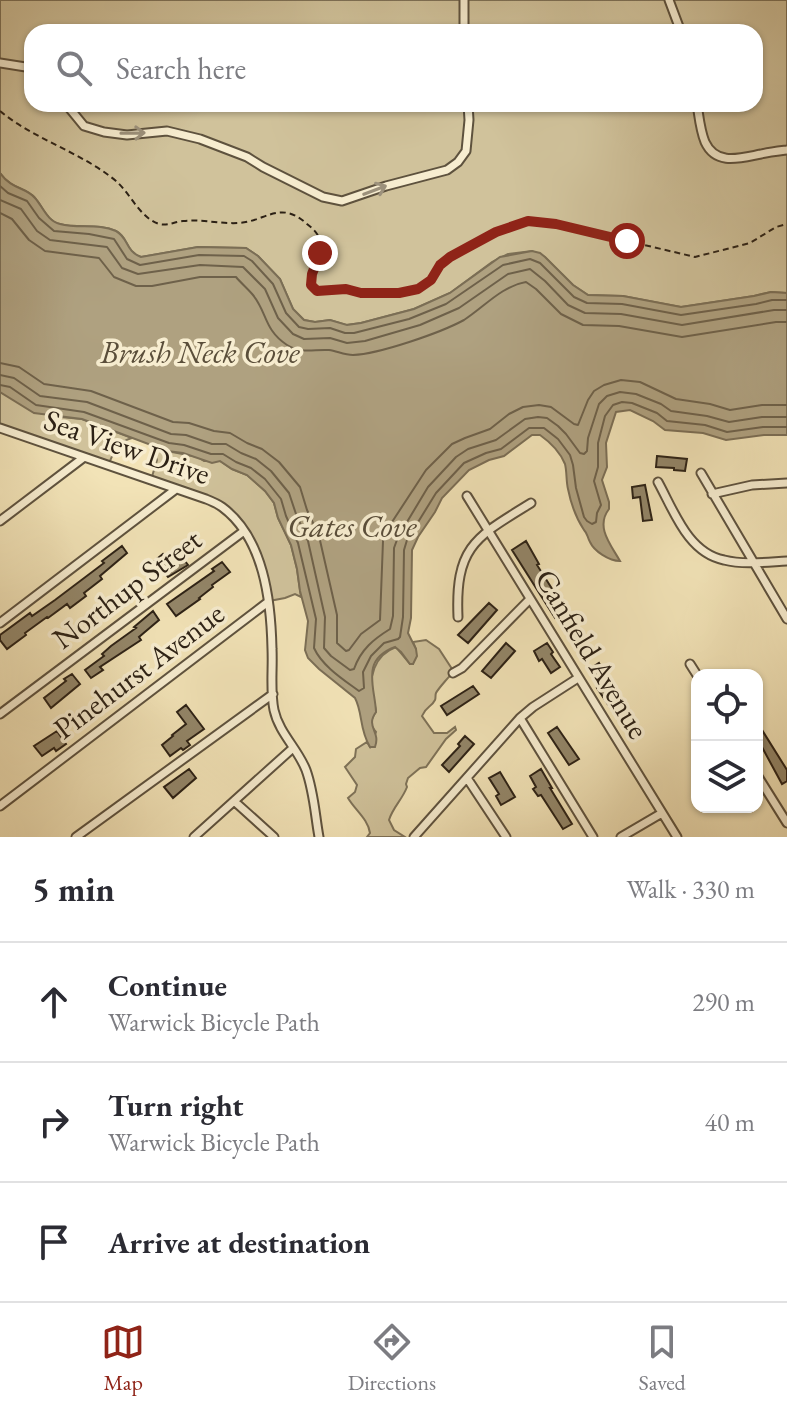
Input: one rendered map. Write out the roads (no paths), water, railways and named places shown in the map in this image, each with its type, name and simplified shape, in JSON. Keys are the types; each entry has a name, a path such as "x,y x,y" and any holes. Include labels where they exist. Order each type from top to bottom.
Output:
{"street":[{"path":"464,0 464,24"},
{"path":"669,0 678,24"},
{"path":"0,63 24,67"},
{"path":"73,112 84,126 104,132 127,135 167,131 200,139 247,157 323,197 342,201 447,170 466,151 468,112"},
{"path":"698,112 707,146 722,159 787,150"},
{"name":"Sea View Drive","path":"0,428 206,499 222,507 244,531 259,560 268,602 274,712 306,770 319,837"},
{"path":"0,521 83,458"},
{"path":"701,473 787,619"},
{"path":"658,482 690,539 704,553 724,560 787,561"},
{"path":"712,494 752,485 787,483"},
{"path":"0,623 176,489"},
{"name":"Canfield Avenue","path":"467,496 677,837"},
{"path":"458,617 459,579 465,557 476,539 531,503"},
{"name":"Northup Street","path":"0,714 244,531"},
{"path":"453,673 462,668 530,599"},
{"name":"Pinehurst Avenue","path":"0,806 268,602"},
{"path":"690,664 693,669"},
{"path":"419,835 520,718 578,678"},
{"path":"76,837 273,694"},
{"path":"520,718 593,837"},
{"path":"194,837 293,748"},
{"path":"467,778 506,837"},
{"path":"763,785 787,823"},
{"path":"234,801 274,837"},
{"path":"621,837 662,813"}],"water":[{"name":"Brush Neck Cove","path":"0,173 9,183 31,194 48,217 56,222 116,231 141,257 198,247 246,248 280,279 293,309 304,320 315,322 330,320 347,325 414,309 450,293 500,257 532,251 540,253 588,295 623,296 681,307 771,292 787,293 787,435 726,440 703,433 665,430 630,410 616,412 606,443 607,467 602,480 609,502 604,529 620,561 598,552 592,545 572,505 565,464 540,435 532,435 504,456 469,470 442,498 412,550 408,633 417,656 410,664 395,647 377,659 372,675 376,712 372,725 376,742 375,747 370,747 355,698 308,658 305,650 308,621 291,545 274,503 265,491 247,475 220,461 212,463 167,451 82,419 34,413 0,392"}],"water label":[{"name":"Gates Cove","path":"352,526"}]}
